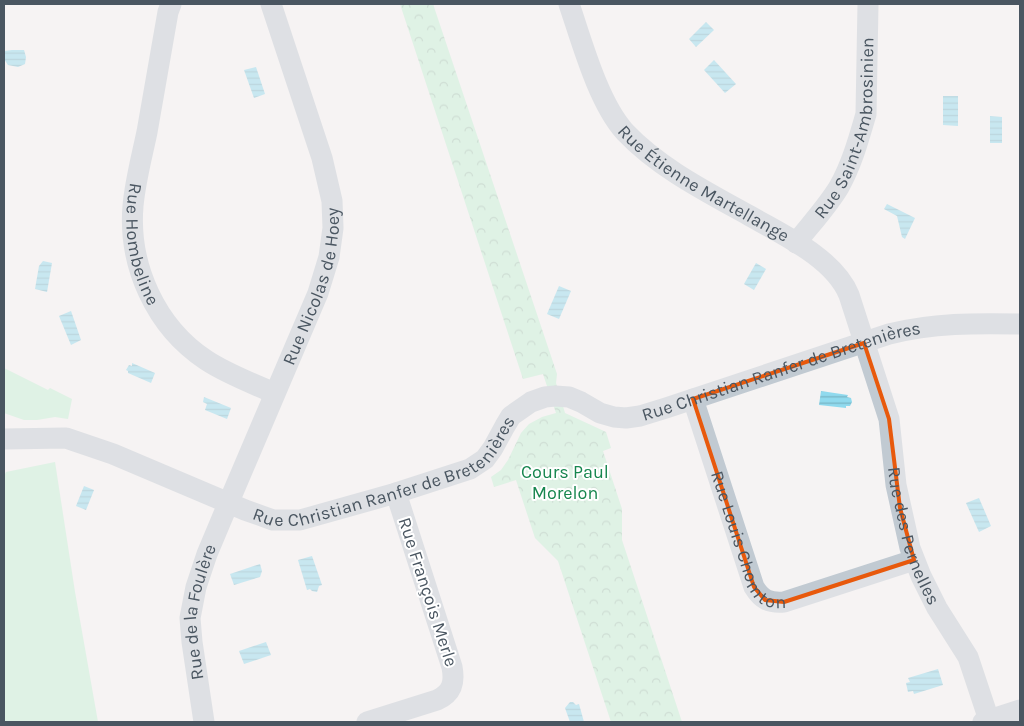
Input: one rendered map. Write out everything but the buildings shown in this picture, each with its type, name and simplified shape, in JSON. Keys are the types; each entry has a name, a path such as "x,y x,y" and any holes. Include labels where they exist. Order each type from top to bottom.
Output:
{"street":[{"name":"Rue Hombeline","path":"171,4 133,206 134,244 137,260 150,297 175,333 188,346 212,364 274,393"},
{"name":"Rue Nicolas de Hoey","path":"228,504 318,293 329,257 333,228 332,201 322,158 271,4"},
{"name":"Rue Étienne Martellange","path":"569,4 588,60 608,108 623,130 651,155 677,173 796,243 831,268 842,281 849,295 864,343"},
{"name":"Rue Saint-Ambrosinien","path":"796,243 838,188 855,151 866,114 868,4"},
{"name":"Rue Christian Ranfer de Bretenières","path":"4,439 66,438 113,454 228,504 273,520 300,520 396,493 464,472 477,466 486,459 494,448 511,416 520,408 538,399 555,396 569,397 600,413 614,417 640,416 914,328 934,325 1020,324"},
{"name":"Rue des Pernelles","path":"864,343 889,419 900,508 914,560 937,608 968,657 986,721"},
{"name":"Rue Louis Chomton","path":"693,399 754,587 765,600 773,603 784,602 914,560"},
{"name":"Rue François Merle","path":"367,722 444,697 453,685 454,676 452,668 396,493"},
{"name":"Rue de la Foulère","path":"204,722 190,618 196,587 207,554 228,504"},
{"path":"986,721 1020,710"}],"highlighted area":[{"path":"864,343 889,419 900,508 914,560 784,602 765,600 754,587 693,399"}],"green space":[{"name":"Cours Paul Morelon","path":"400,4 433,4 557,374 556,383 565,413 606,432 611,448 603,451 622,509 622,540 682,722 611,722 558,561 535,538 516,480 494,487 491,477 501,470 508,460 521,433 529,424 542,417 556,413 543,374 523,379"},
{"path":"4,368 48,390 50,388 72,399 68,419 55,417 24,420 4,413"},
{"path":"55,462 98,722 4,722 4,476 6,472"}],"water":[{"path":"706,22 714,30 696,47 689,39"},
{"path":"24,50 25,64 18,67 8,65 4,59 4,51"},
{"path":"714,60 736,84 725,93 704,70"},
{"path":"256,67 265,94 254,98 244,70"},
{"path":"943,96 958,96 958,126 943,125"},
{"path":"990,116 1002,117 1002,143 990,143"},
{"path":"887,204 915,218 905,239 902,237 897,216 884,209"},
{"path":"43,261 52,263 47,292 35,289 39,266"},
{"path":"756,263 766,269 754,290 744,284"},
{"path":"559,286 571,291 559,319 547,314"},
{"path":"71,311 81,340 71,345 59,316"},
{"path":"132,363 155,373 151,383 128,373 126,370 129,365 132,366"},
{"path":"821,391 848,395 847,397 851,398 852,402 846,408 819,405"},
{"path":"204,397 231,408 227,419 205,410 207,404 203,402"},
{"path":"84,486 94,490 86,510 76,506"},
{"path":"979,498 991,526 979,532 966,503"},
{"path":"312,556 322,585 319,586 317,592 310,589 307,590 298,560"},
{"path":"260,564 262,571 260,577 234,585 230,574"},
{"path":"266,642 271,655 244,664 239,651"},
{"path":"938,669 943,685 914,694 913,691 908,692 906,683 910,682 908,678"},
{"path":"570,702 576,705 579,704 584,722 570,722 565,708"}]}
